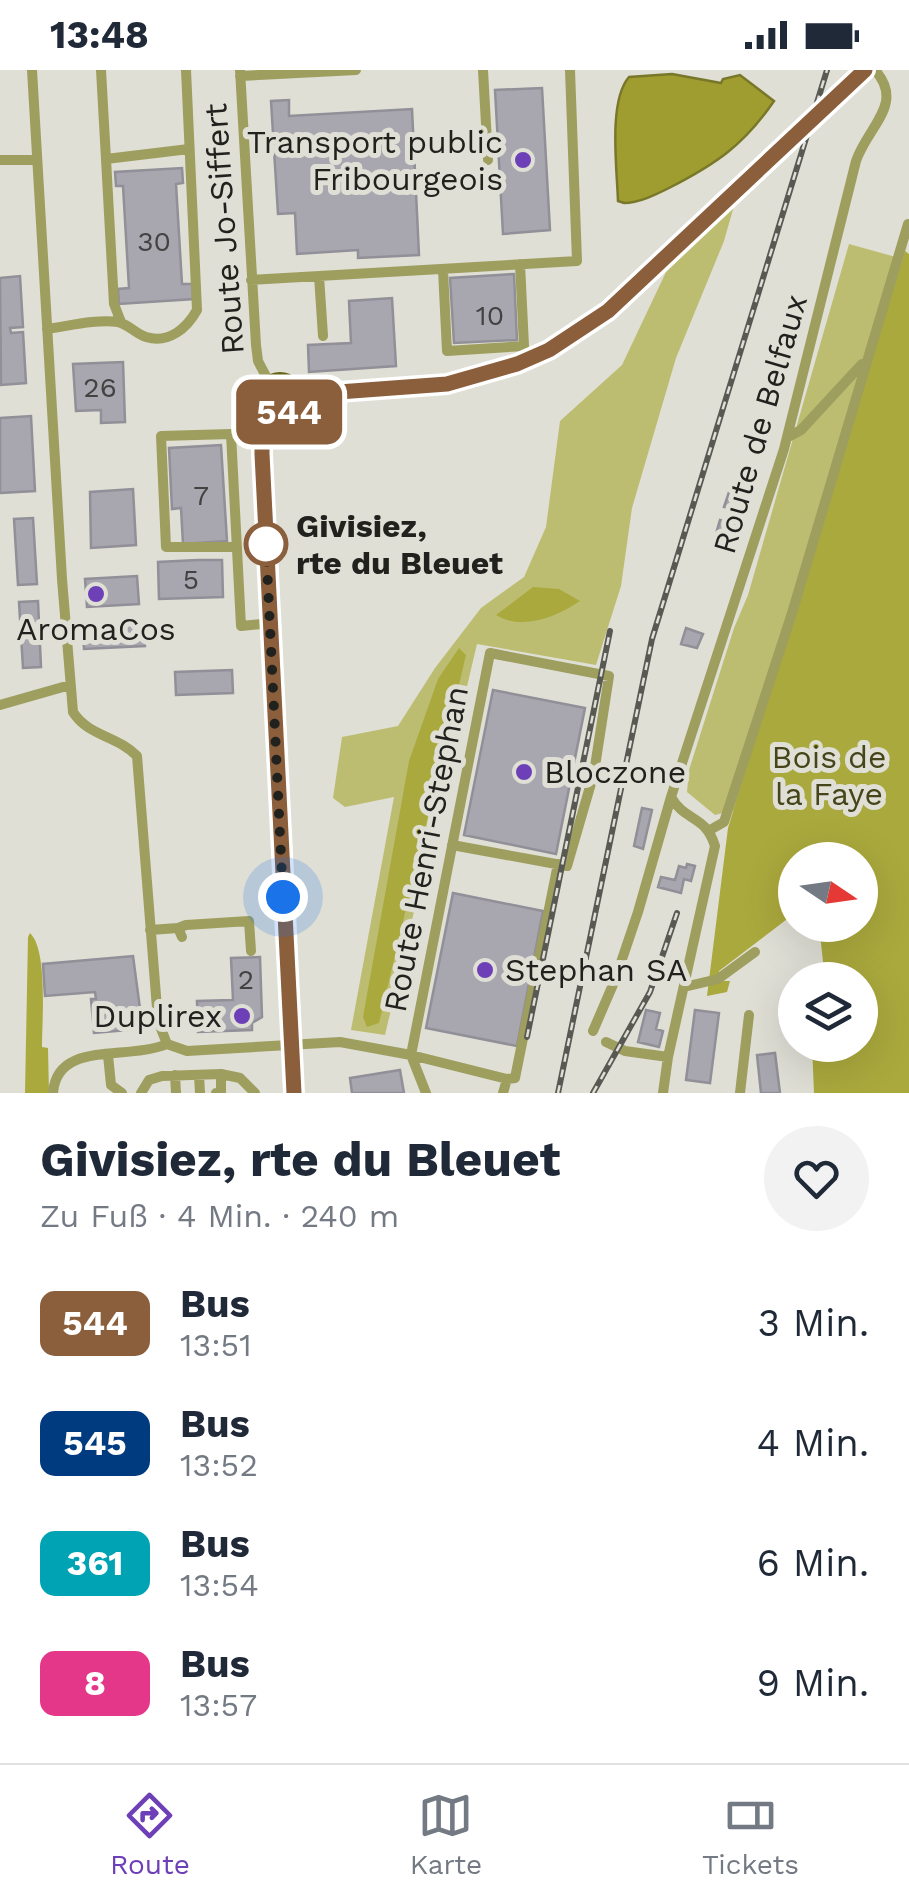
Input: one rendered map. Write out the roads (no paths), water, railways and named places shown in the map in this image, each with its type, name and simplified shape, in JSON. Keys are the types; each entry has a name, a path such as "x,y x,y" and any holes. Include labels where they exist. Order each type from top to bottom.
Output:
{"main road":[{"path":"298,395 447,384 517,364 549,350 582,330 634,288 865,70"},
{"path":"272,412 262,398 269,382 287,380 298,395"},
{"path":"272,412 290,411 298,395"},
{"path":"272,412 262,435 262,454 294,1093"}],"street":[{"path":"32,70 72,712 82,726 128,746 138,756 158,1020 167,1044"},
{"path":"101,70 114,304 121,322"},
{"path":"47,329 121,322 146,337 162,338 190,323 198,310 186,70"},
{"path":"240,73 356,70"},
{"path":"483,70 488,160"},
{"path":"251,280 577,261 570,70"},
{"name":"Route de Belfaux","path":"593,1031 616,980 788,437 856,161 889,98 886,84 875,70"},
{"name":"Route Jo-Siffert","path":"240,73 256,346 258,361 269,382"},
{"path":"106,159 189,149"},
{"path":"0,160 37,160"},
{"path":"710,830 724,822 792,613 908,224"},
{"path":"443,270 447,351 524,346 520,264"},
{"path":"318,276 323,336"},
{"path":"788,437 802,430 866,359"},
{"path":"238,547 166,547 161,436 231,434 238,547 242,626 270,622"},
{"name":"Route Henri-Stephan","path":"426,1093 411,1055 490,653 609,676 594,774 567,866 558,864"},
{"path":"0,705 70,685"},
{"path":"663,1093 715,846 710,830 680,810 671,797"},
{"path":"411,1055 515,1078 558,864 452,845"},
{"path":"150,930 180,933 186,924 250,921 251,950"},
{"path":"684,987 718,979 755,952"},
{"path":"740,1093 748,1015"},
{"name":"Route Henri-Stephan","path":"53,1093 54,1077 66,1062 81,1057 148,1052 167,1044 187,1051 340,1042 411,1055"},
{"path":"606,1042 625,1051 668,1057"},
{"path":"108,1056 110,1089 122,1093"},
{"path":"216,1093 221,1092 221,1074"},
{"path":"140,1093 150,1080 221,1074 240,1078 255,1093"},
{"path":"199,1075 200,1093"},
{"path":"175,1076 176,1093"},
{"path":"504,1093 507,1079"}],"railway":[{"path":"558,1093 652,639 827,70"},
{"path":"527,1037 610,631"},
{"path":"593,1093 650,992 677,913"}],"place":[{"name":"Transport public Fribourgeois","path":"523,160"},
{"name":"Givisiez, rte du Bleuet","path":"266,544"},
{"name":"AromaCos","path":"96,594"},
{"name":"Bloczone","path":"524,772"},
{"name":"Stephan SA","path":"485,970"},
{"name":"Duplirex","path":"242,1016"}],"park label":[{"name":"Bois de la Faye","path":"829,776"}]}
